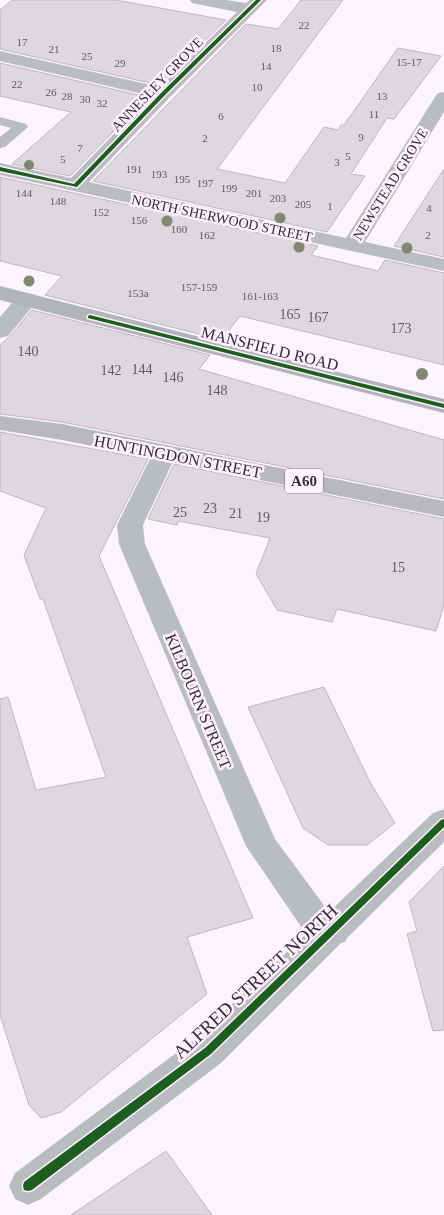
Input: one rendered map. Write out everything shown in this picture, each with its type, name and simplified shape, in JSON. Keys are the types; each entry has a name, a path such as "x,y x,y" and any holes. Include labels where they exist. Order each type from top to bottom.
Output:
{"highway":[{"name":"HUNTINGDON STREET","path":"0,423 62,432 444,509"}],"main road":[{"name":"MANSFIELD ROAD","path":"0,293 444,406"}],"street":[{"path":"198,0 254,5"},
{"name":"ANNESLEY GROVE","path":"75,186 164,93 254,5"},
{"path":"0,56 164,93"},
{"name":"NEWSTEAD GROVE","path":"352,245 444,97"},
{"name":"NORTH SHERWOOD STREET","path":"0,169 444,265"},
{"path":"0,331 28,300"},
{"name":"KILBOURN STREET","path":"165,453 130,525 132,544 262,846 314,918 333,932"},
{"name":"ALFRED STREET NORTH","path":"28,1186 208,1051 333,932 444,822"}],"lane":[{"path":"0,121 21,127 0,144"}],"building":[{"path":"12,0 116,0 226,20 159,85 0,49 0,10"},
{"path":"301,0 343,0 217,169 285,183 324,127 338,130 341,125 344,125 398,48 441,56 394,119 387,118 351,174 365,176 327,232 93,181 246,24 278,29"},
{"path":"0,63 147,97 70,176 12,164 71,112 0,96"},
{"path":"444,169 444,257 394,246"},
{"path":"0,177 318,246 311,255 378,271 385,260 444,273 444,365 240,316 222,340 45,295 62,276 0,261"},
{"path":"32,310 210,355 199,369 444,440 444,499 62,422 0,414 0,345"},
{"path":"0,432 148,459 99,556 253,918 187,937 207,994 61,1112 41,1118 29,1105 0,1015 0,699 8,697 36,790 106,777 43,599 40,599 24,555 46,508 0,491"},
{"path":"174,464 444,519 444,605 436,631 337,609 332,622 277,610 256,574 270,538 178,521 177,525 148,519"},
{"path":"324,687 371,784 395,823 367,845 328,845 303,828 248,707"},
{"path":"444,866 444,1030 433,1031 407,934 417,931 409,902"},
{"path":"166,1151 212,1215 71,1215"}],"cycle path":[{"path":"0,169 75,186 164,93 259,0"},
{"path":"90,317 444,406"},
{"path":"28,1186 208,1051 444,822"}]}
